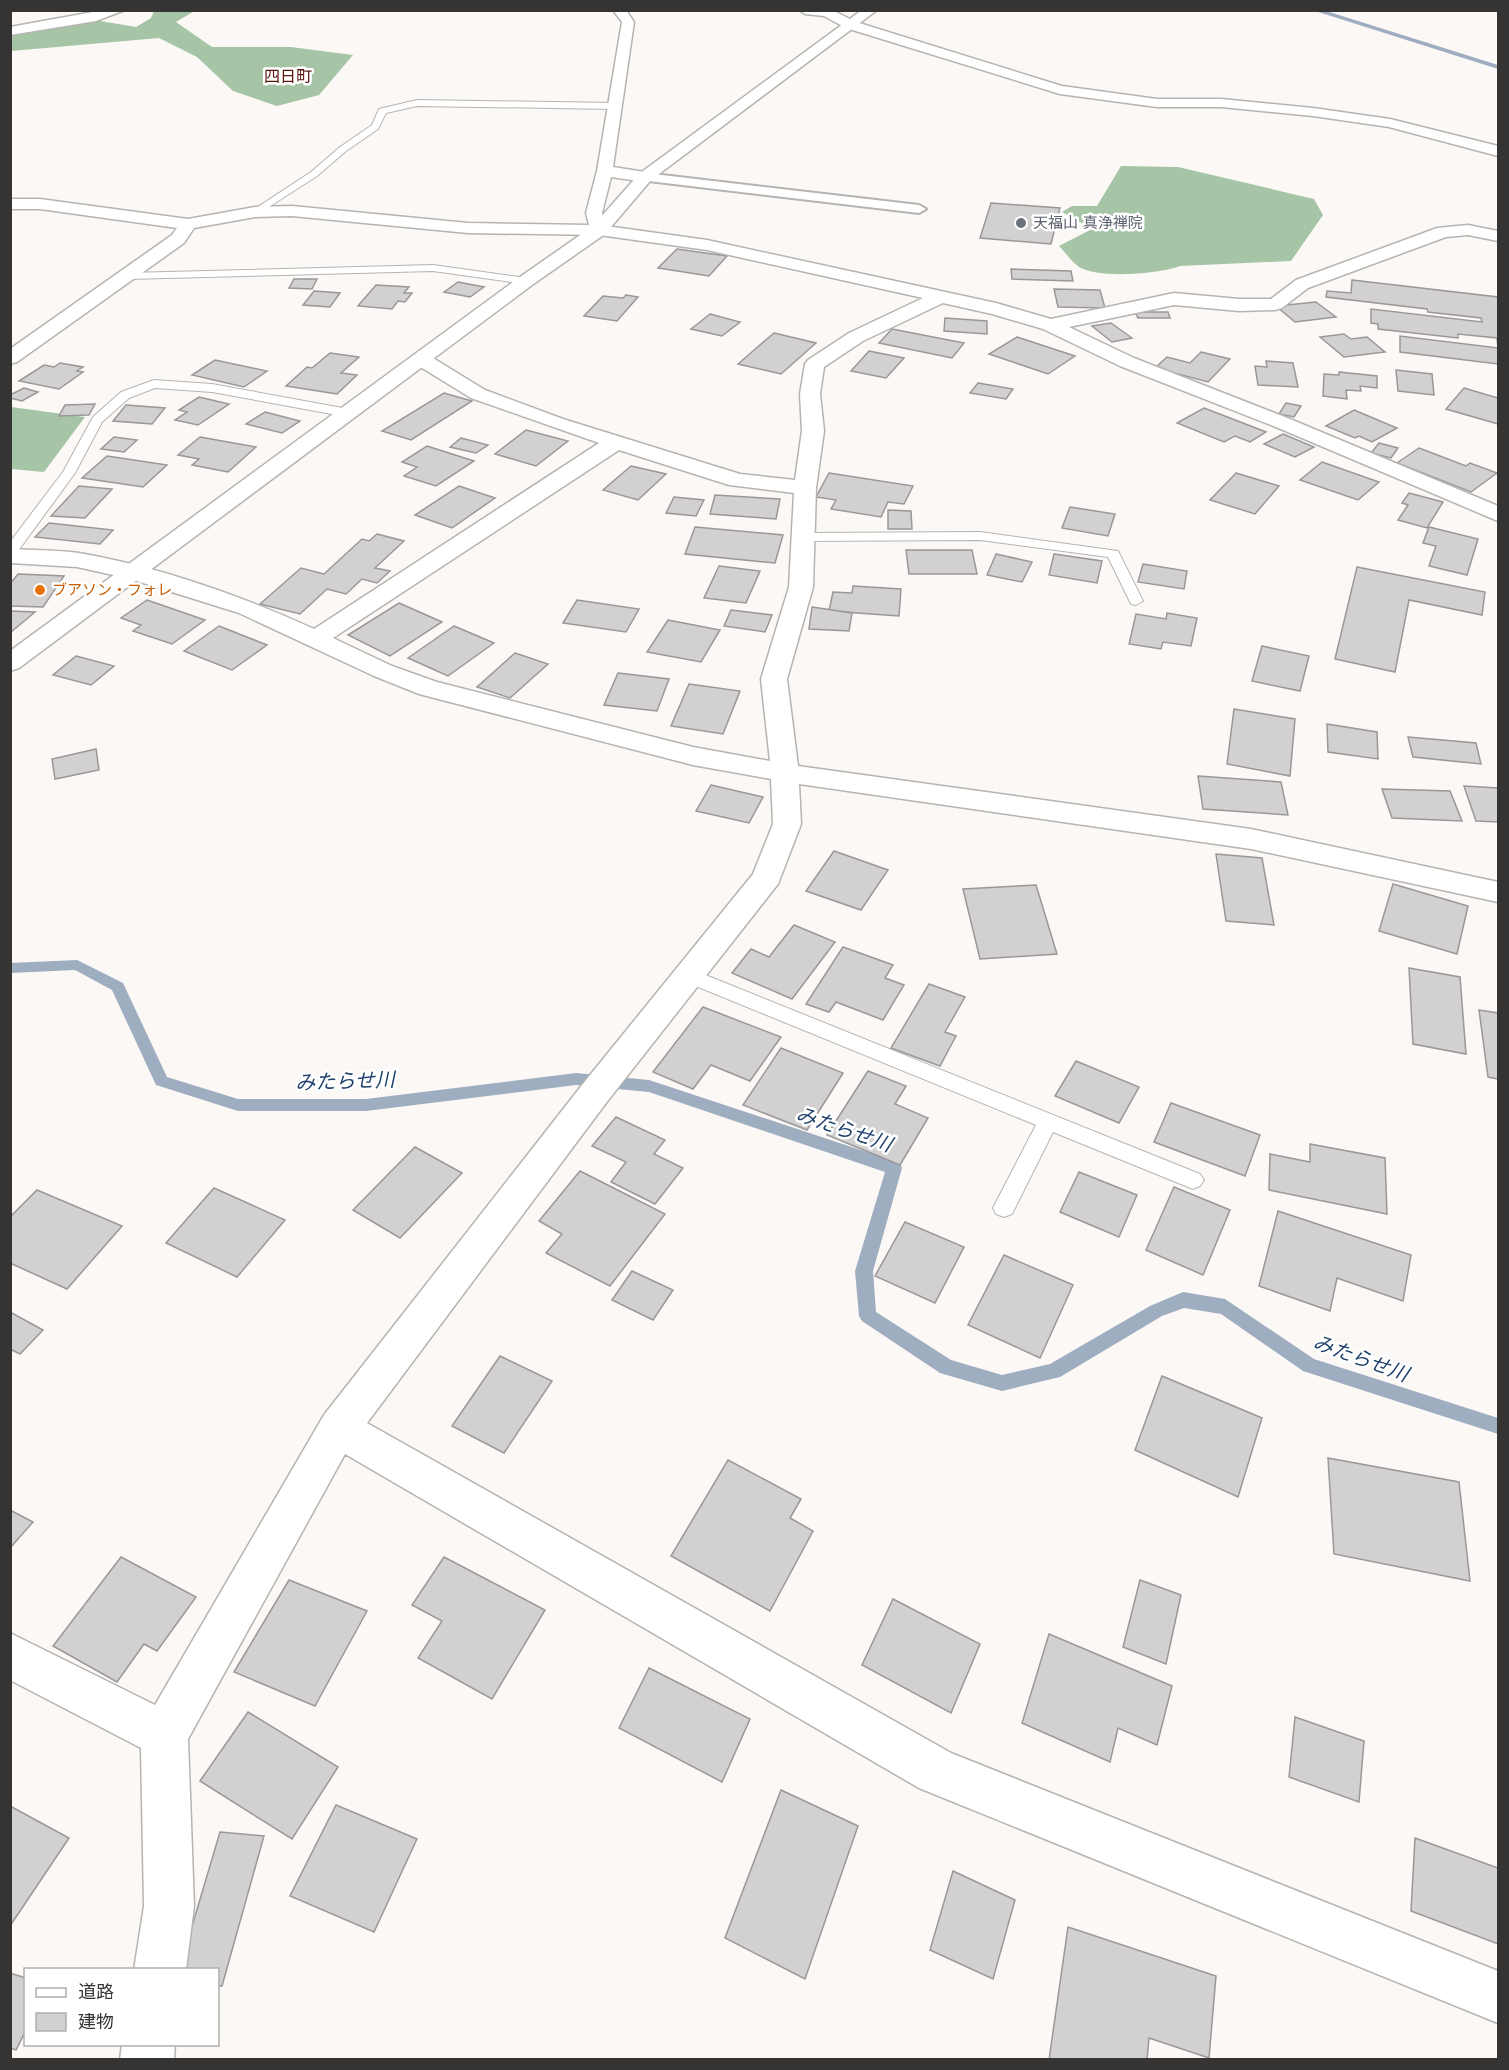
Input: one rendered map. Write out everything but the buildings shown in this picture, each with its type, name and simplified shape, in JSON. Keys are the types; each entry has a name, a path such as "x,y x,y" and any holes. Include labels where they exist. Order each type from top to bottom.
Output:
{"street":[{"path":"10,31 96,17 119,10"},
{"path":"599,230 594,213 605,171 628,22 619,10"},
{"path":"805,10 827,13 851,25 1060,90 1157,103 1221,103 1324,113 1390,123 1498,151"},
{"path":"10,663 526,281 599,230 645,177 870,10"},
{"path":"10,17 40,25"},
{"path":"605,171 919,209"},
{"path":"10,204 40,204 188,224 255,212 292,211 488,229 599,230 708,245 851,275 996,309 1050,325 1127,362 1283,423 1498,514"},
{"path":"10,358 178,239 188,224"},
{"path":"1050,325 1173,299 1239,305 1275,304 1302,284 1443,232 1468,230 1498,236"},
{"path":"160,1968 169,1906 164,1735 338,1428 594,1094 767,877 787,824 785,773 774,679 801,587 805,488 813,431 810,394 814,364 856,337 940,297"},
{"path":"421,359 478,394 616,442 737,480 805,488"},
{"path":"317,638 616,442"},
{"path":"10,554 77,560 133,572 248,608 317,638 383,671 428,688 693,756 785,773 1251,839 1498,892"},
{"path":"338,1428 936,1771 1498,1997"},
{"path":"10,1655 164,1735"}],"lane":[{"path":"255,212 314,174 375,127 381,118 381,111 417,103 615,106"},
{"path":"128,276 434,268 526,281"},
{"path":"10,554 69,473 97,420 125,395 154,384 212,388 348,413"},
{"path":"803,537 980,537 1113,554 1136,601"},
{"path":"688,975 1193,1180"},
{"path":"1004,1208 1048,1122"}],"green space":[{"path":"196,10 176,22 212,47 291,47 353,55 319,95 277,106 233,91 197,57 159,38 11,51 11,34 94,20 136,27 151,18 154,11"},
{"path":"1121,166 1178,167 1314,199 1323,215 1291,261 1180,266 1129,274 1088,271 1076,265 1059,246 1092,229 1062,212 1072,206 1097,206"},
{"path":"11,407 85,417 44,472 11,469"}],"waterway":[{"path":"1315,10 1498,67"},
{"name":"みたらせ川","path":"10,968 77,965 118,987 161,1081 238,1105 366,1105 576,1079 649,1086 894,1168 864,1271 868,1316 946,1367 1002,1383 1054,1371 1156,1311 1183,1300 1225,1307 1309,1365 1498,1426"}],"place":[{"name":"天福山 真浄禅院","path":"1021,223"},
{"name":"ブアソン・フォレ","path":"40,590"}],"district":[{"name":"四日町","path":"288,76"}]}
